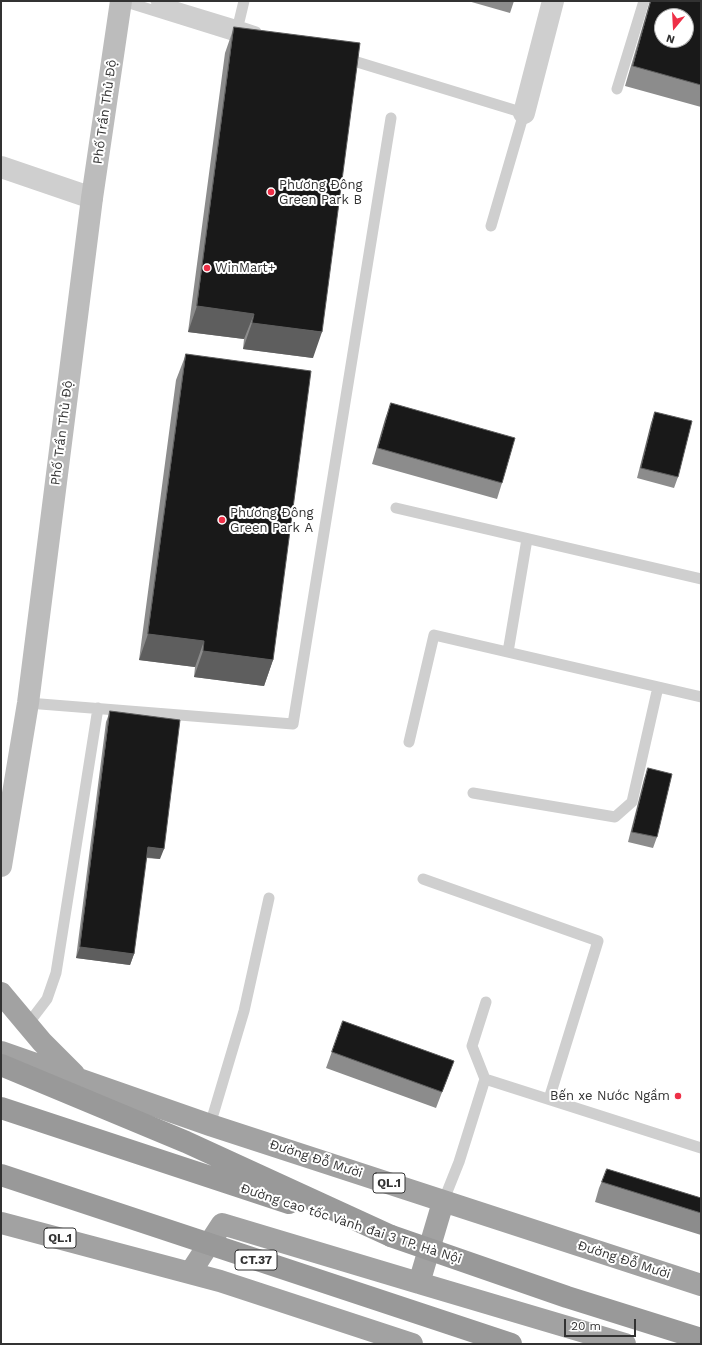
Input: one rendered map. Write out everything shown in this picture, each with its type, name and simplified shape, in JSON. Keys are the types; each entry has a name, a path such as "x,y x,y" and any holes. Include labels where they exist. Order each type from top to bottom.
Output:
{"highway":[{"name":"QL.1","path":"1,993 42,1042 78,1077"},
{"name":"Đường Đỗ Mười","path":"1,1052 78,1077 210,1125 701,1285"},
{"path":"1,1065 186,1142 391,1236"},
{"name":"Đường cao tốc Vành đai 3 TP. Hà Nội","path":"1,1108 391,1236 567,1297 701,1339"},
{"name":"CT.37","path":"1,1175 511,1344"},
{"path":"420,1283 443,1202"},
{"name":"QL.1","path":"1,1223 190,1273 388,1340 412,1344"},
{"path":"190,1273 222,1224 420,1283 579,1338 625,1344"}],"main road":[{"name":"Phố Trần Thủ Độ","path":"1,866 28,703 92,198 122,1"}],"street":[{"path":"524,113 553,1"},
{"path":"1,167 92,198"}],"lane":[{"path":"122,1 235,31 268,35"},
{"path":"156,1 235,31"},
{"path":"235,31 244,1"},
{"path":"617,89 644,1"},
{"path":"337,56 524,113 491,226"},
{"path":"28,703 293,724 392,118"},
{"path":"396,508 701,580"},
{"path":"508,652 527,539"},
{"path":"409,742 434,635 701,697"},
{"path":"472,794 615,817 632,802 658,687"},
{"path":"28,1024 47,999 56,973 98,708"},
{"path":"423,879 598,941 549,1099"},
{"path":"210,1125 244,1011 269,898"},
{"path":"443,1202 458,1162 485,1079 472,1046 486,1002"},
{"path":"485,1079 701,1148"}],"building":[{"path":"651,1 701,1 701,85 633,66"},
{"name":"Phương Đông Green Park B","path":"234,27 360,43 322,332 252,323 254,314 197,306"},
{"name":"Phương Đông Green Park A","path":"186,354 311,371 273,660 203,651 204,641 148,634"},
{"path":"391,403 515,438 502,483 378,448"},
{"path":"655,412 692,421 678,477 641,468"},
{"path":"110,711 180,720 164,849 148,847 134,954 80,947"},
{"path":"648,768 672,774 657,837 632,832"},
{"path":"343,1021 454,1061 442,1092 332,1052"},
{"path":"607,1169 701,1198 701,1213 602,1182"}],"place":[{"name":"Phương Đông Green Park B","path":"271,192"},
{"name":"WinMart+","path":"207,268"},
{"name":"Phương Đông Green Park A","path":"222,520"},
{"name":"Bến xe Nước Ngầm","path":"678,1096"}]}
